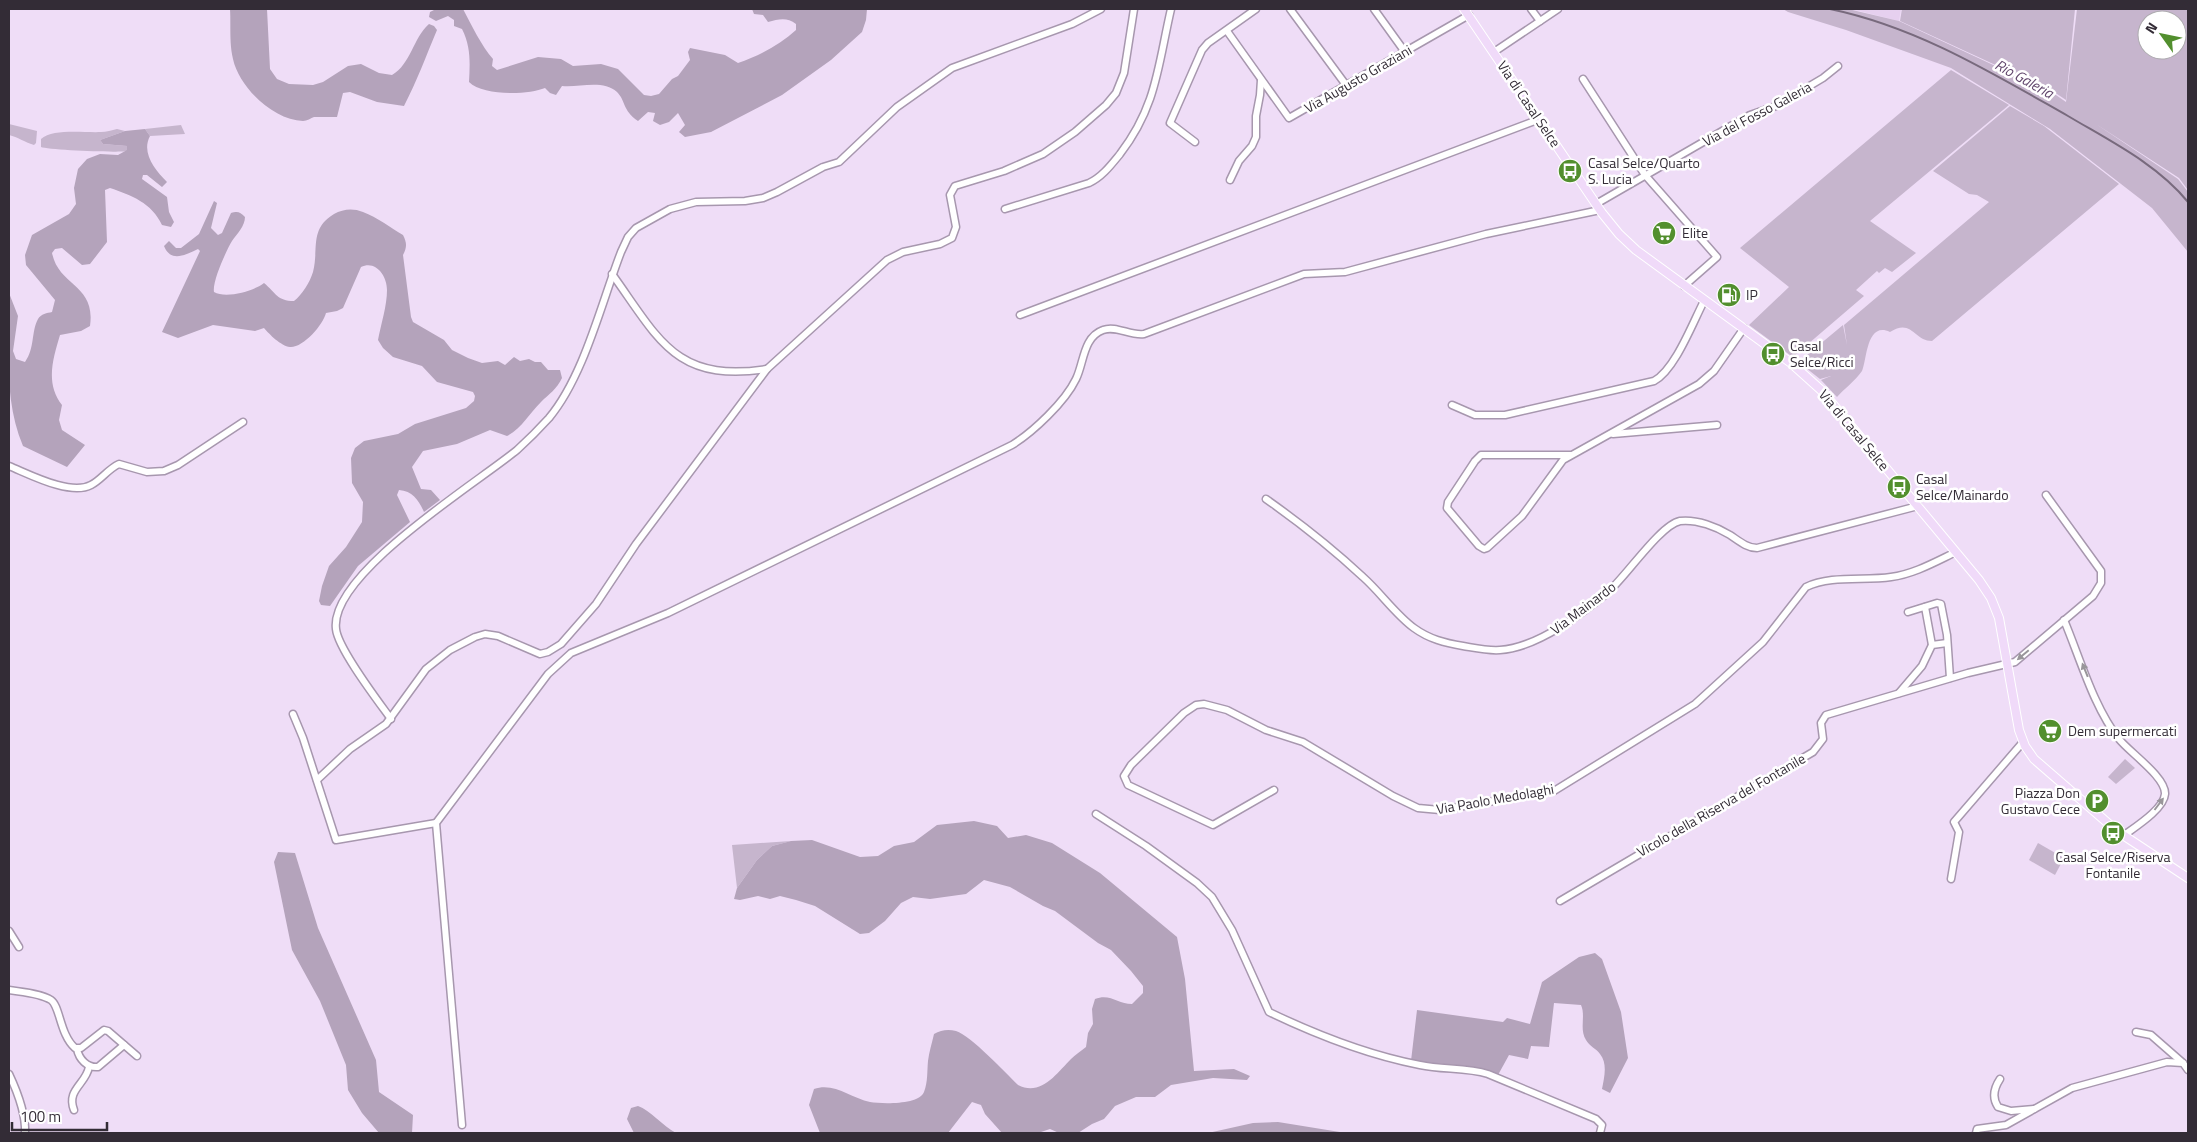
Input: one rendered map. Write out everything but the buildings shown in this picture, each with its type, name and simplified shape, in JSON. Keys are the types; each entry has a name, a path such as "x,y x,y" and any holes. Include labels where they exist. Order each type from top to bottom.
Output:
{"main road":[{"name":"Via di Casal Selce","path":"1467,12 1598,207 1626,241 1704,301 1791,363 1821,390 1982,584 1993,603 2000,624 2023,742 2037,763 2123,836 2188,878"}],"street":[{"path":"391,719 370,691 339,639 336,624 341,603 358,578 384,553 517,450 549,417 563,398 576,373 626,240 642,223 686,204 714,201 745,201 773,194 841,160 897,107 952,68 1067,26 1101,9"},
{"path":"317,780 350,749 381,729 391,719 432,663 450,650 483,634 495,636 540,654 548,652 559,645 596,604 636,544 767,369 886,260 903,252 940,244 952,238 956,227 950,195 956,186 1004,171 1043,154 1076,132 1106,105 1116,93 1124,73 1134,9"},
{"path":"1005,209 1089,183 1099,176 1117,157 1134,133 1148,106 1157,81 1171,9"},
{"path":"1195,142 1175,128 1170,123 1170,120 1200,52 1208,43 1256,9"},
{"path":"1290,9 1346,85"},
{"path":"1374,9 1405,52"},
{"path":"1532,9 1540,21"},
{"path":"1494,52 1558,9"},
{"name":"Via Augusto Graziani","path":"1226,31 1289,118 1405,52 1467,12"},
{"name":"Via del Fosso Galeria","path":"565,656 668,614 1012,446 1035,427 1071,387 1078,374 1088,345 1101,330 1110,329 1132,334 1145,334 1304,274 1348,272 1486,234 1598,207 1646,175 1750,115 1776,106 1823,78 1838,66"},
{"path":"1230,180 1239,161 1252,146 1256,137 1260,79"},
{"path":"1583,79 1646,175 1717,257 1684,286"},
{"path":"1020,314 1540,119"},
{"path":"612,274 661,341 686,362 709,369 736,371 767,369"},
{"path":"1452,405 1475,415 1505,415 1654,381 1662,375 1672,362 1704,301"},
{"path":"1571,454 1481,455 1475,460 1448,502 1447,508 1479,546 1486,548 1522,516 1554,469 1571,454 1702,382 1719,365 1744,328"},
{"path":"9,466 69,488 84,488 119,464 147,472 168,470 243,422"},
{"path":"1609,434 1717,425"},
{"name":"Vicolo della Riserva del Fontanile","path":"1560,901 1813,752 1823,739 1821,724 1826,715 2018,660 2095,594 2100,586 2102,575 2091,555 2046,495"},
{"name":"Via Mainardo","path":"1266,499 1298,522 1362,576 1400,616 1421,633 1447,643 1495,651 1521,647 1540,639 1596,602 1619,582 1660,534 1676,522 1701,523 1725,532 1747,546 1757,548 1918,506"},
{"name":"Via Paolo Medolaghi","path":"1274,790 1214,825 1131,786 1126,782 1124,776 1131,765 1184,713 1196,705 1204,704 1227,710 1271,732 1303,742 1393,796 1418,808 1440,810 1554,791 1695,704 1766,638 1806,587 1840,580 1898,576 1920,569 1956,552"},
{"path":"1908,612 1938,603 1941,604 1950,678"},
{"path":"1899,693 1922,666 1932,645 1925,607"},
{"path":"2064,620 2109,725 2120,740 2150,769 2164,787 2165,794 2161,805 2123,836"},
{"path":"1932,645 1947,643"},
{"path":"462,1124 436,822 548,674 565,656 559,645"},
{"path":"293,714 302,735 336,840 436,822"},
{"path":"1950,879 1959,832 1954,822 2023,742"},
{"path":"1096,814 1146,846 1212,896 1232,930 1269,1012 1321,1036 1394,1058 1421,1065 1470,1070 1488,1074 1596,1119 1602,1124 1600,1133"},
{"path":"9,931 19,947"},
{"path":"9,990 44,997 55,1003 62,1030 72,1046 77,1049 78,1054 89,1066 98,1067 124,1044"},
{"path":"77,1049 104,1030 111,1032 136,1056"},
{"path":"2136,1032 2151,1035 2183,1063 2188,1070"},
{"path":"1976,1133 1977,1130 2004,1126 2072,1088 2164,1063 2183,1063"},
{"path":"74,1110 73,1092 86,1077 89,1066"},
{"path":"9,1074 24,1120 25,1133"},
{"path":"2000,1079 1994,1091 1995,1102 1998,1107 2010,1111 2037,1109"}],"shaded area":[{"path":"230,9 267,9 270,69 277,79 289,84 313,85 323,82 348,66 361,64 379,73 392,75 404,64 419,36 429,24 437,30 404,106 377,102 350,92 343,93 337,117 314,117 303,121 280,115 269,108 250,91 242,80 236,70 233,59"},
{"path":"436,9 463,9 481,42 493,59 492,66 497,70 538,57 561,59 573,66 601,64 618,69 644,95 651,96 659,94 672,79 678,76 690,60 688,52 690,48 725,55 738,63 769,49 796,30 796,24 789,20 783,19 768,22 763,15 754,14 752,9 867,9 862,32 831,60 782,95 711,132 685,137 679,132 685,125 678,113 669,122 660,125 653,121 655,113 648,112 638,121 629,113 617,92 605,86 562,86 556,95 550,93 545,88 528,92 506,93 476,87 469,82 470,62 462,29 454,26 454,20 448,16 436,21 429,17 430,12"},
{"path":"1783,9 1848,9 1899,21 2053,93 2066,102 2077,9 2188,9 2188,190 2179,178 2096,124 2178,179 2188,192 2188,252 2152,208 2050,129 1951,68"},
{"path":"1851,9 1901,9 1899,21"},
{"path":"1902,9 2075,9 2066,100 2054,92 1900,21"},
{"path":"1951,70 2009,105 1870,221 1916,253 1892,272 1885,268 1879,273 1877,271 1856,290 1864,296 1794,356 1790,355 1749,325 1789,287 1740,248"},
{"path":"2010,106 2044,126 2119,184 1932,341 1921,338 1908,329 1903,328 1897,328 1890,332 1882,330 1876,332 1869,344 1862,371 1837,397 1821,380 1831,376 1820,379 1801,364 1801,360 1843,325 1847,345 1844,325 1989,202 1977,195 1969,194 1933,171"},
{"path":"9,124 37,131 36,143 34,145 9,135"},
{"path":"181,125 185,134 150,136 145,129"},
{"path":"117,129 125,131 100,140 103,144 127,146 127,151 84,151 41,147 41,139 53,133 103,132"},
{"path":"145,129 150,136 147,149 148,155 158,172 167,182 162,187 147,175 143,175 142,179 167,197 169,212 174,222 171,227 162,225 158,217 147,205 110,188 105,190 107,242 90,264 82,265 62,248 55,249 52,253 62,273 82,293 88,302 90,312 90,326 81,331 60,335 53,362 52,380 57,397 62,405 59,420 62,430 85,445 67,467 23,446 17,428 12,409 8,371 9,293 18,316 13,351 16,359 25,362 30,351 38,319 46,313 52,312 55,300 26,265 25,255 32,235 69,214 76,204 74,188 78,169 87,159 100,154 118,155 127,150 127,146 103,144 100,140 125,131"},
{"path":"214,201 217,203 211,228 218,235 222,233 231,213 239,212 245,217 245,220 223,259 215,281 214,292 225,295 240,293 254,289 264,283 280,298 294,301 303,292 312,276 315,264 316,240 321,226 337,212 356,210 373,217 403,235 406,245 403,255 413,322 444,340 452,350 482,363 498,361 505,365 514,357 520,361 529,359 541,362 548,370 560,370 562,378 558,385 521,425 507,436 490,430 457,444 423,451 412,467 421,489 431,490 440,500 424,512 412,494 399,490 397,495 410,522 358,566 330,606 321,605 319,601 329,566 346,547 362,522 363,502 352,483 351,458 355,448 364,441 398,434 415,424 466,408 474,401 475,396 473,392 437,382 422,366 393,357 383,348 378,340 387,290 383,275 371,266 361,267 343,308 326,313 321,324 312,335 301,344 295,346 290,347 283,344 264,328 255,331 213,325 178,338 162,332 200,251 198,249 183,255 174,256 164,246 169,241 176,248 181,248 199,234"},
{"path":"2125,759 2135,768 2116,784 2108,777"},
{"path":"974,821 997,826 1008,838 1026,835 1052,843 1100,873 1177,937 1185,979 1194,1071 1234,1069 1250,1076 1247,1080 1213,1078 1171,1085 1155,1097 1136,1097 1115,1106 1104,1119 1078,1133 1059,1133 1050,1129 1038,1133 1002,1133 985,1114 981,1105 972,1102 948,1133 820,1133 809,1105 814,1089 821,1087 835,1089 876,1103 900,1103 921,1096 927,1080 929,1054 934,1034 950,1030 962,1034 988,1055 1018,1085 1034,1088 1048,1082 1086,1047 1088,1033 1093,1024 1092,1009 1095,999 1105,997 1132,1004 1143,993 1143,986 1111,950 1098,943 1055,911 1010,887 984,880 966,894 930,899 913,897 901,903 885,921 869,933 860,934 815,906 796,900 780,896 770,899 758,896 740,900 734,899 737,888 757,860 772,846 791,841 812,840 860,857 878,856 894,846 914,842 937,825"},
{"path":"791,841 772,846 757,860 737,888 732,845"},
{"path":"2038,843 2064,858 2055,875 2029,860"},
{"path":"278,852 295,853 318,928 376,1060 379,1092 413,1115 412,1133 379,1133 362,1113 348,1090 346,1065 320,1001 292,950 274,862"},
{"path":"1595,953 1602,959 1621,1012 1628,1058 1610,1093 1602,1089 1605,1071 1604,1062 1599,1052 1587,1042 1584,1036 1581,1005 1554,1003 1549,1047 1531,1046 1528,1059 1509,1055 1498,1075 1466,1066 1411,1061 1417,1010 1503,1022 1507,1018 1530,1024 1542,982 1579,957"},
{"path":"638,1106 676,1133 634,1133 627,1119 631,1108"},
{"path":"1278,1122 1346,1133 1208,1133 1253,1123"}],"waterway":[{"name":"Rio Galeria","path":"1830,9 1893,27 1923,39 1982,68 2132,154 2162,176 2188,202"}],"place":[{"name":"Casal Selce/Quarto S. Lucia","path":"1570,171"},
{"name":"Elite","path":"1664,233"},
{"name":"IP","path":"1729,295"},
{"name":"Casal Selce/Ricci","path":"1773,354"},
{"name":"Casal Selce/Mainardo","path":"1899,487"},
{"name":"Dem supermercati","path":"2050,731"},
{"name":"Piazza Don Gustavo Cece","path":"2097,801"},
{"name":"Casal Selce/Riserva Fontanile","path":"2113,833"}]}
